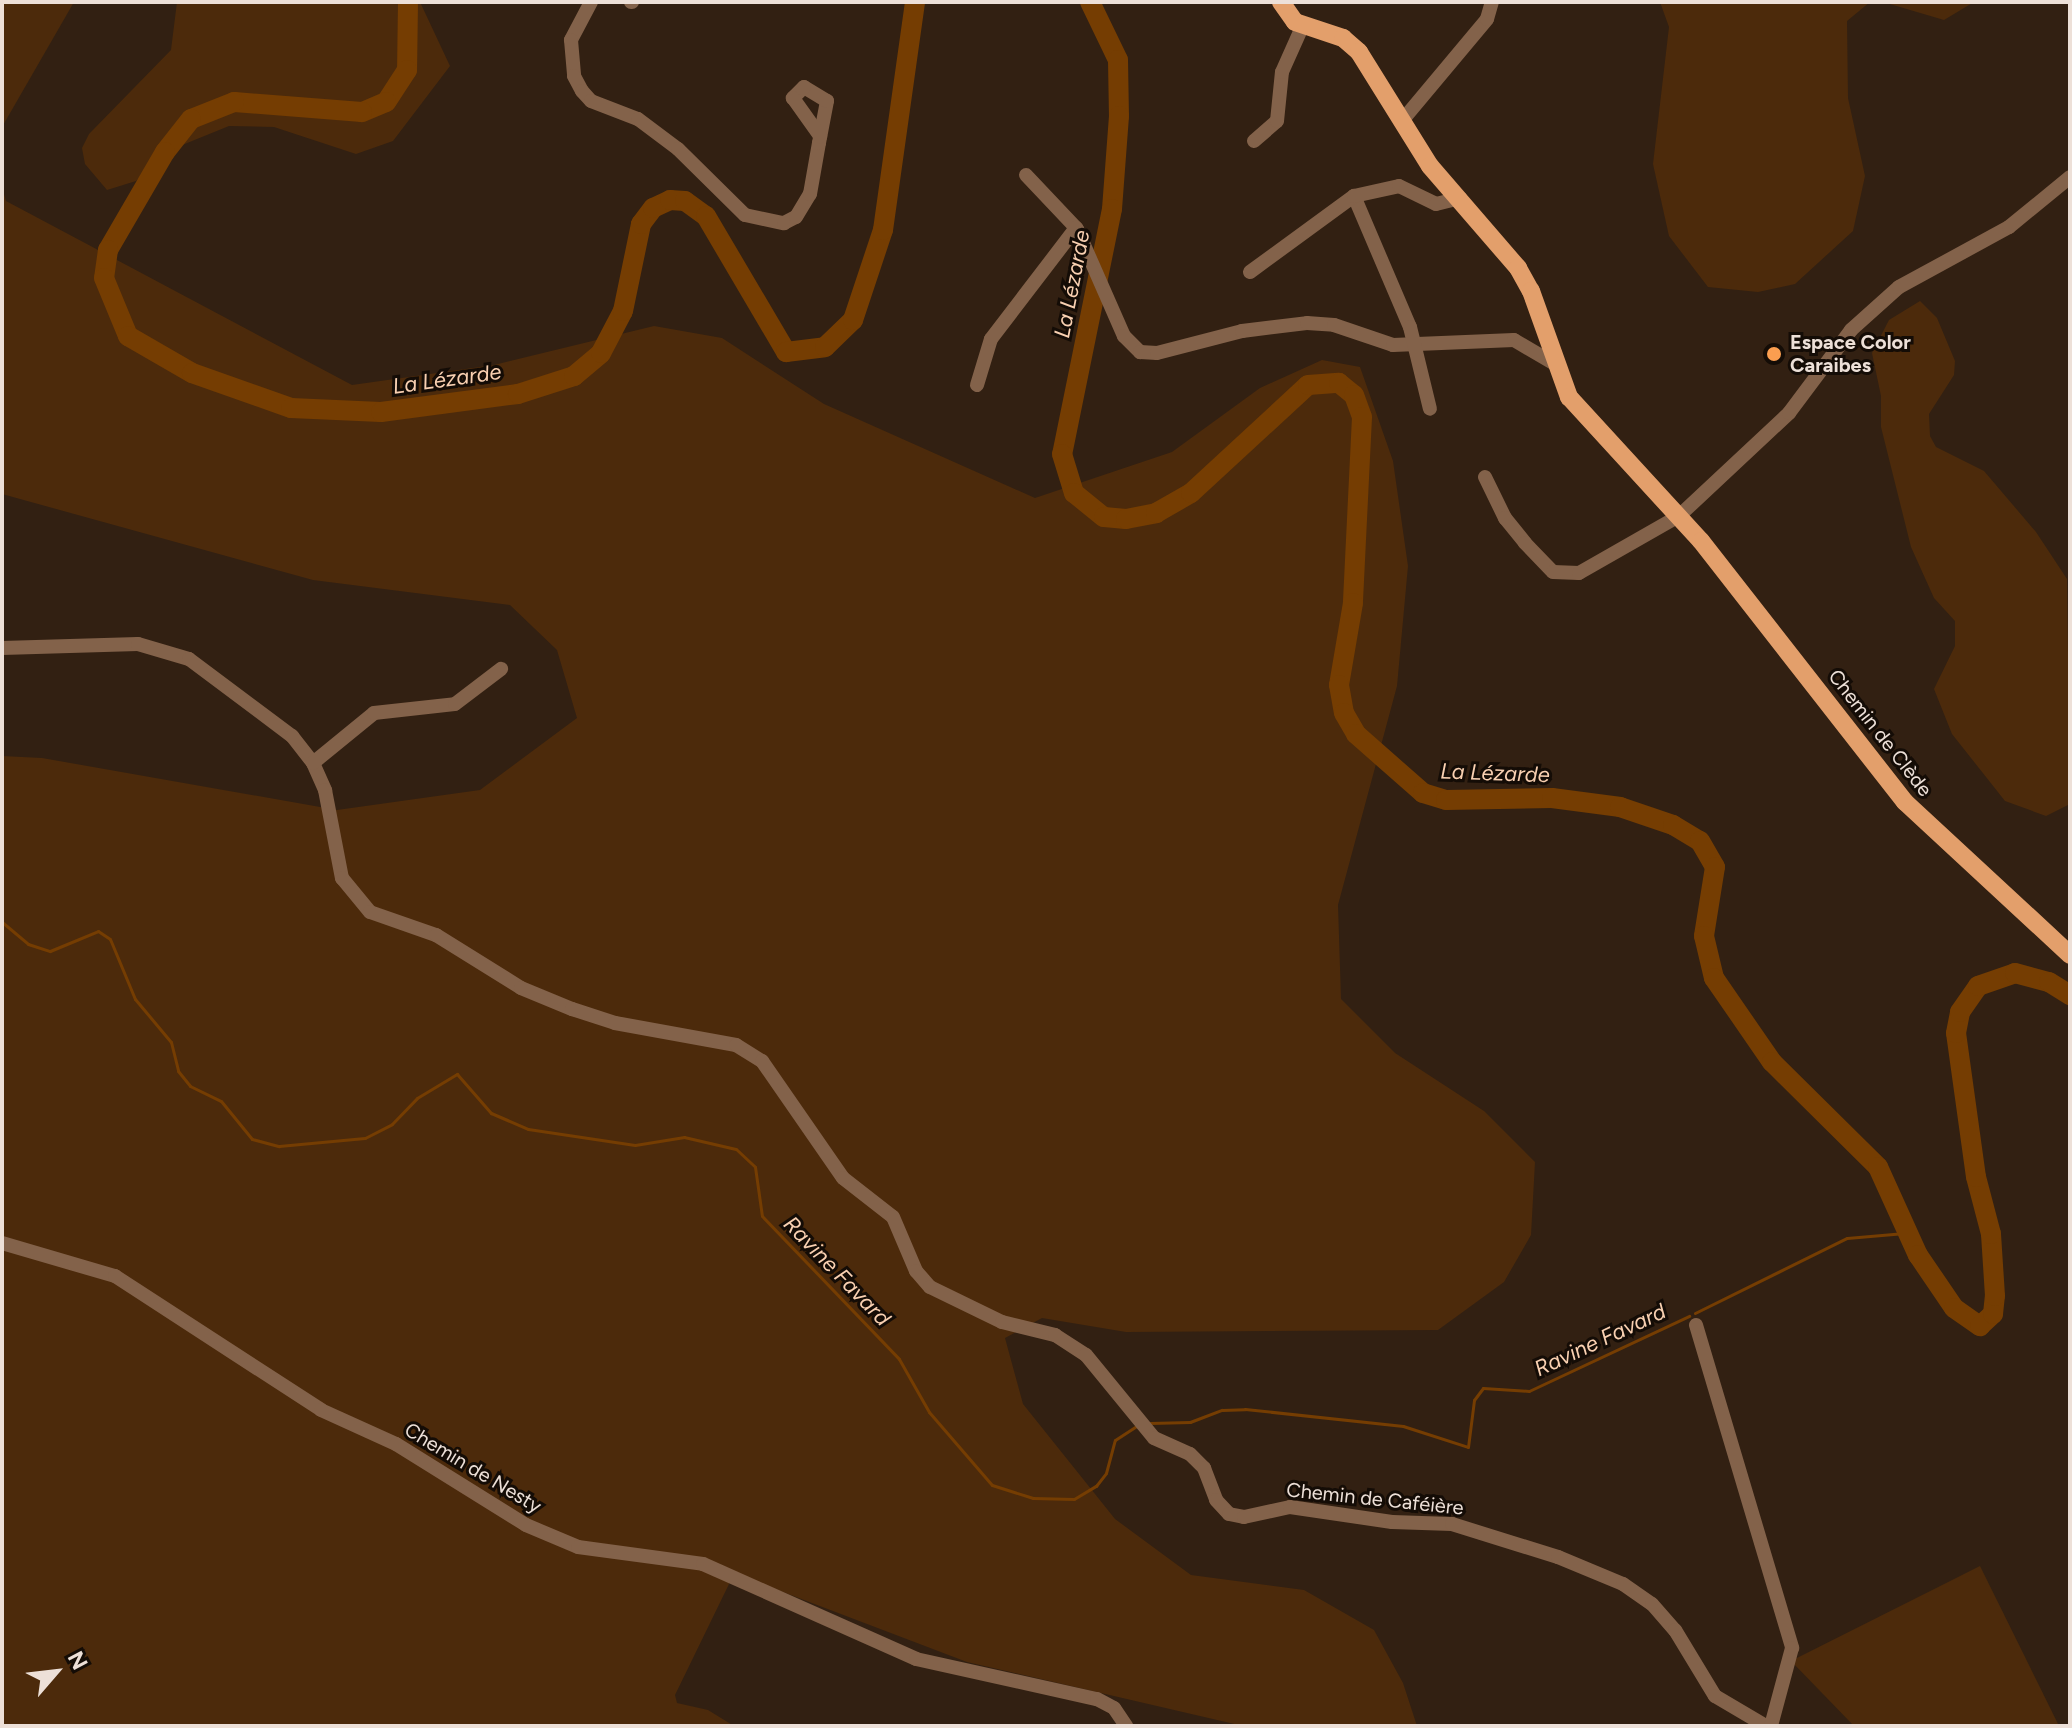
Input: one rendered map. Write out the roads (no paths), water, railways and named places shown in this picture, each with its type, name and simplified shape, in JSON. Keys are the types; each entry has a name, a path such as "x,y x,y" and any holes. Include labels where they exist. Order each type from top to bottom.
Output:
{"main road":[{"path":"1281,2 1303,25"},
{"name":"Chemin de Clède","path":"1303,25 1343,38 1359,52 1401,122 1531,291 1553,363 1569,397 1679,516 1905,802 2070,955"}],"street":[{"path":"591,2 571,40 574,76 582,91 591,101 638,119 678,149 745,215 773,223 796,217 810,194 820,136"},
{"path":"1401,122 1487,19 1492,2"},
{"path":"1254,141 1277,121 1282,72 1303,25"},
{"path":"1026,175 1076,228 1124,336 1132,347 1149,354 1242,331 1307,323 1334,325 1383,343 1415,344 1495,337 1514,340 1553,363"},
{"path":"1485,477 1513,530 1560,575 1579,573 1679,516 1807,394 1866,315 1920,273 2009,227 2070,177"},
{"path":"1250,272 1354,196 1399,186 1436,204 1460,198"},
{"path":"1354,196 1415,344 1430,409"},
{"path":"977,385 991,339 1076,228"},
{"name":"Chemin de Caféière","path":"2,648 162,647 189,659 292,736 313,763 325,790 342,878 360,904 436,935 521,988 572,1009 615,1023 736,1045 762,1061 843,1178 893,1217 916,1271 930,1287 1002,1322 1055,1335 1086,1355 1146,1430 1190,1454 1229,1514 1244,1517 1290,1507 1392,1522 1452,1524 1497,1534 1623,1584 1652,1604 1675,1630 1715,1696 1768,1726"},
{"path":"313,763 374,713 455,704 501,669"},
{"name":"Chemin de Nesty","path":"2,1243 115,1276 321,1410 396,1444 526,1525 578,1547 703,1564 916,1659 1097,1699 1114,1708 1126,1726"},
{"path":"1696,1325 1792,1648 1768,1726"}],"waterway":[{"name":"La Lézarde","path":"408,2 407,70 386,102 362,112 234,102 191,119 165,152 108,250 104,278 128,336 192,373 291,408 381,412 518,394 574,376 601,353 623,311 641,224 653,208 670,200 685,201 706,216 786,352 825,347 853,320 883,230 915,2"},
{"name":"La Lézarde","path":"1090,2 1118,60 1119,116 1112,209 1062,454 1074,493 1104,517 1126,519 1156,513 1191,493 1308,385 1339,383 1354,395 1362,417 1353,603 1339,685 1344,713 1356,734 1423,793 1446,800 1552,798 1620,807 1673,825 1700,841 1715,867 1704,936 1714,978 1772,1062 1878,1167 1918,1255 1954,1308 1980,1326 1993,1314 1995,1296 1991,1234 1976,1177 1956,1033 1960,1012 1978,986 2015,973 2049,982 2070,995"},
{"name":"Ravine Favard","path":"2,922 28,944 50,951 98,931 110,939 135,999 171,1042 178,1071 190,1086 221,1101 252,1139 279,1146 365,1138 392,1124 417,1098 457,1074 491,1113 528,1129 635,1145 684,1137 736,1149 755,1167 762,1216 899,1359 929,1412 992,1485 1033,1498 1074,1499 1096,1486 1106,1473 1115,1440 1138,1425"},
{"name":"Ravine Favard","path":"1695,1313 1847,1238 1905,1233"},
{"name":"Ravine Favard","path":"1150,1423 1190,1422 1222,1410 1245,1409 1403,1426 1468,1447 1474,1400 1483,1388 1529,1391 1689,1316"}],"place":[{"name":"Espace Color Caraibes","path":"1774,354"}]}
